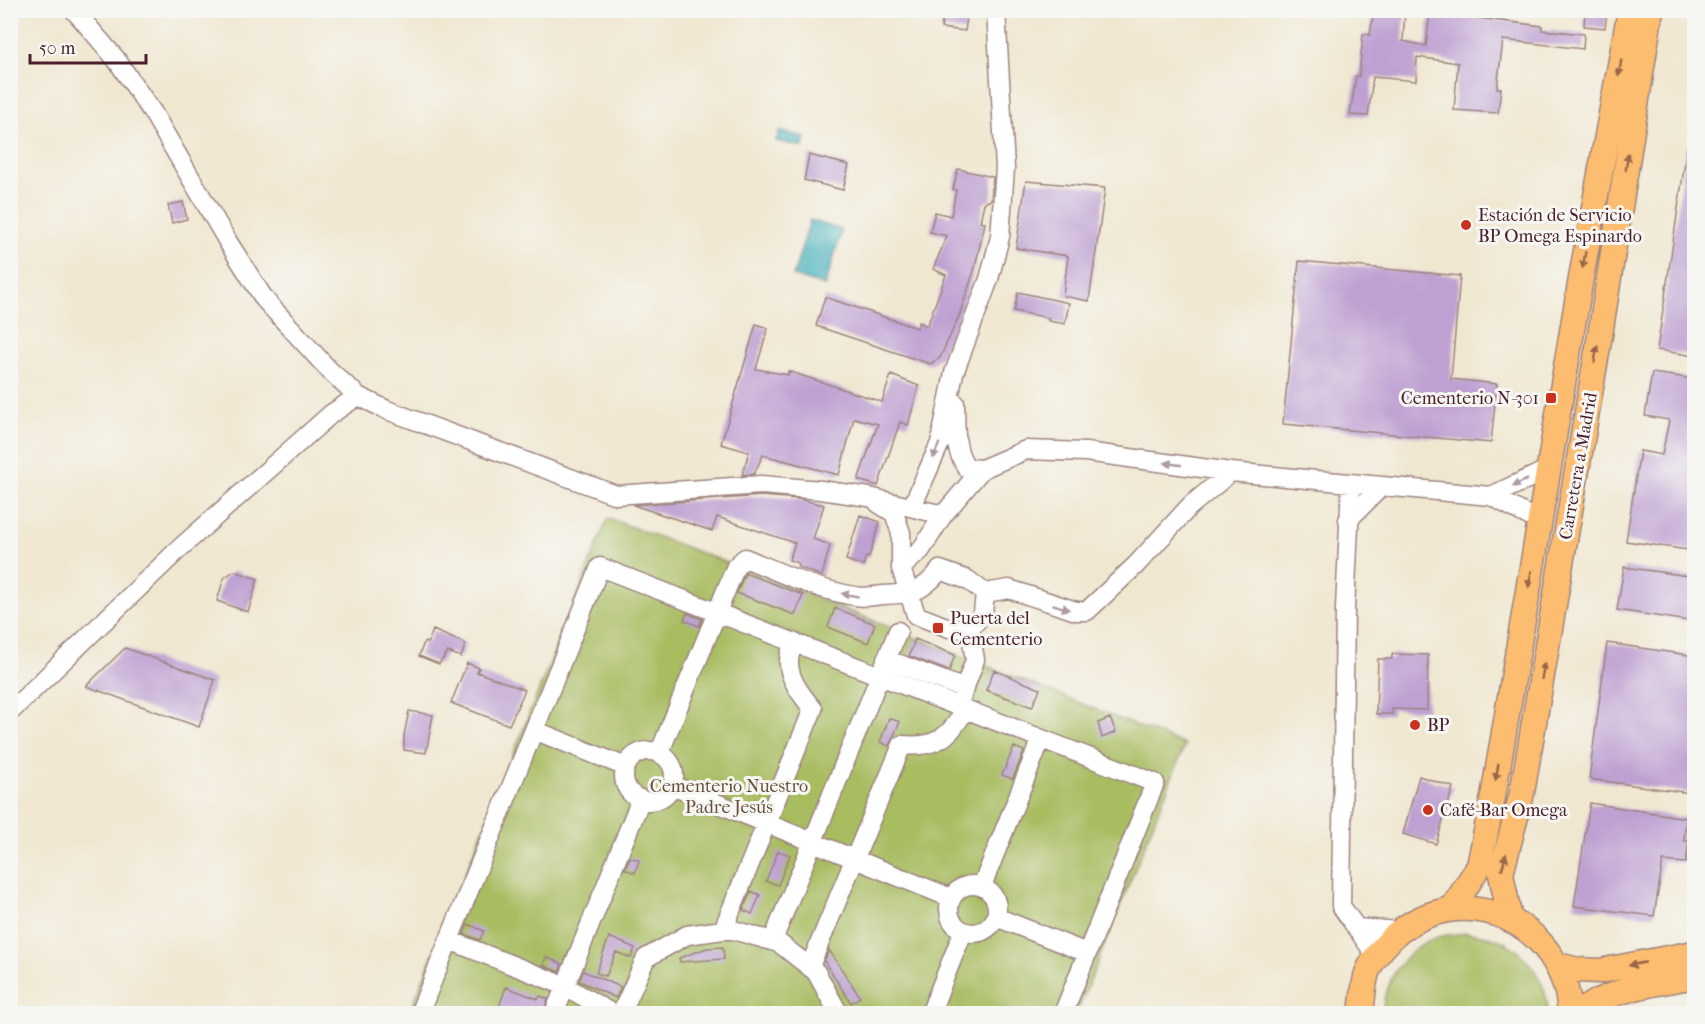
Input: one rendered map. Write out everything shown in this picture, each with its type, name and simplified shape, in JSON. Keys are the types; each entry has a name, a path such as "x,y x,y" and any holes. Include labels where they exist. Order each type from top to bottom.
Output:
{"main road":[{"name":"Carretera a Madrid","path":"1452,909 1479,866 1493,797 1629,10"},
{"name":"Carretera a Madrid","path":"1510,919 1501,874 1522,793 1600,334 1651,10"},
{"path":"1361,1014 1368,972 1384,945 1407,925 1427,915 1452,909 1481,910 1510,919 1539,940 1558,965 1569,997 1570,1014"},
{"path":"1558,965 1578,970 1600,971 1695,954"},
{"path":"1578,1014 1587,1006 1610,994 1695,976"}],"street":[{"path":"74,10 116,59 153,113 228,242 265,300 330,371 358,396 387,410 615,495 761,485 869,497 943,515"},
{"path":"912,507 940,443 954,374 989,279 1000,237 1005,168 996,10"},
{"path":"954,374 957,451 967,468 982,469"},
{"path":"10,712 180,548 331,414 358,396"},
{"path":"901,568 921,550 943,515 982,469 1026,450 1086,452 1231,472 1491,496 1540,522"},
{"path":"1491,496 1549,469"},
{"path":"929,537 930,551 940,570 968,580 985,593 1009,589 1076,611 1087,611 1136,565 1190,506 1231,472"},
{"path":"1351,484 1348,520 1341,906 1377,957"},
{"path":"1348,520 1381,487"},
{"path":"869,497 894,513 901,533 901,568 916,615 949,628 970,629"},
{"path":"659,754 736,566 746,558 826,590 858,597 908,594 926,586 940,570"},
{"path":"419,1014 600,567 793,642 883,667 963,701 1041,739 1155,783 1063,1014"},
{"path":"810,966 902,745 918,747 935,742 956,726 975,660 970,629 983,613 985,593"},
{"path":"773,940 898,631"},
{"path":"723,930 813,709 801,694 788,663 793,642"},
{"path":"534,730 626,767"},
{"path":"982,886 1041,739"},
{"path":"652,752 659,754 666,758 673,770 672,785 663,797 648,801 634,796 625,783 626,767 636,755 652,752"},
{"path":"672,785 951,898"},
{"path":"554,1014 641,799"},
{"path":"967,885 982,886 988,890 996,902 996,917 993,924 979,933 963,932 956,928 949,914 951,898 955,892 967,885"},
{"path":"996,917 1087,953"},
{"path":"1356,928 1400,931"},
{"path":"621,1014 645,958 687,935 723,930 733,930 773,940 810,966 816,972 839,1014"},
{"path":"930,1014 963,932"},
{"path":"449,940 565,986 613,1014"}],"green space":[{"name":"Cementerio Nuestro Padre Jesús","path":"608,518 736,566 1185,745 1077,1013 409,1014"},
{"path":"1467,933 1494,938 1516,950 1525,958 1539,978 1547,1001 1548,1013 1383,1013 1387,989 1398,967 1407,957 1426,942 1438,937"}],"water":[{"path":"779,131 805,137 803,147 776,141"},
{"path":"810,220 842,230 825,286 793,276"}],"building":[{"path":"944,10 968,10 965,31 941,28"},
{"path":"1374,10 1405,10 1403,41 1426,46 1430,12 1542,26 1542,30 1584,34 1583,49 1503,40 1497,88 1501,88 1498,113 1454,110 1458,63 1417,57 1416,81 1373,77 1368,116 1350,115 1356,76 1359,76 1363,34 1370,35"},
{"path":"1585,10 1607,10 1605,28 1584,26"},
{"path":"1687,148 1695,148 1695,356 1657,350"},
{"path":"809,155 849,165 843,190 804,180"},
{"path":"958,169 993,177 991,200 984,203 980,222 985,223 974,271 959,316 940,358 930,364 816,326 825,297 917,328 919,322 927,326 946,275 933,269 947,236 930,232 935,212 951,216 956,190 953,189"},
{"path":"1026,181 1105,188 1089,301 1063,296 1068,256 1016,248"},
{"path":"183,202 187,219 172,223 168,205"},
{"path":"1299,261 1460,276 1451,379 1497,384 1491,443 1283,424"},
{"path":"1018,292 1069,303 1065,324 1048,321 1049,318 1014,311"},
{"path":"756,324 768,328 756,369 788,375 788,371 882,402 891,375 919,386 908,425 900,422 878,486 858,480 878,424 854,418 839,475 763,455 754,474 742,475 749,452 721,444"},
{"path":"1652,373 1695,379 1695,551 1626,541 1640,451 1662,455 1669,420 1645,416"},
{"path":"762,496 799,499 824,505 813,539 830,545 822,576 798,567 798,563 789,560 795,543 717,517 712,531 633,505"},
{"path":"860,515 880,522 869,557 866,557 863,566 846,560"},
{"path":"1624,567 1695,577 1695,622 1617,610"},
{"path":"234,571 258,579 248,612 217,601 224,578"},
{"path":"745,573 803,595 795,615 737,593"},
{"path":"835,608 875,624 868,643 828,627"},
{"path":"687,613 702,619 699,626 684,620"},
{"path":"433,630 466,644 461,657 448,652 439,664 419,656 424,642 428,643"},
{"path":"915,639 955,655 949,671 909,656"},
{"path":"1607,643 1695,656 1695,758 1690,793 1589,779"},
{"path":"125,648 215,680 199,727 86,686"},
{"path":"1392,654 1428,655 1427,710 1392,709 1392,714 1376,714 1378,659 1392,659"},
{"path":"467,663 479,668 477,672 525,690 509,725 451,703"},
{"path":"994,670 1040,689 1032,707 986,690"},
{"path":"409,711 433,715 426,753 404,750 404,735"},
{"path":"889,718 900,722 889,746 880,742"},
{"path":"1110,718 1116,732 1102,738 1098,723"},
{"path":"1014,747 1024,751 1013,779 1002,775"},
{"name":"Café-Bar Omega","path":"1419,776 1453,787 1436,844 1403,834"},
{"path":"1590,803 1686,818 1684,841 1689,841 1686,863 1663,861 1654,916 1574,906"},
{"path":"778,851 790,855 778,885 766,881"},
{"path":"630,857 639,860 635,873 625,869"},
{"path":"751,891 760,895 752,914 743,910"},
{"path":"468,924 484,931 480,940 464,934"},
{"path":"609,937 635,948 631,958 616,952 606,976 596,973"},
{"path":"723,947 724,959 680,962 679,958 707,948"},
{"path":"829,950 860,997 851,1003 824,961"},
{"path":"546,957 562,964 559,972 543,965"},
{"path":"583,971 621,987 616,998 579,981"},
{"path":"506,987 538,999 540,996 548,999 543,1014 515,1014 499,1007"}],"place":[{"name":"Estación de Servicio BP Omega Espinardo","path":"1466,225"},
{"name":"Cementerio N-301","path":"1551,398"},
{"name":"Puerta del Cementerio","path":"938,628"},
{"name":"BP","path":"1415,725"},
{"name":"Café-Bar Omega","path":"1428,810"}]}
